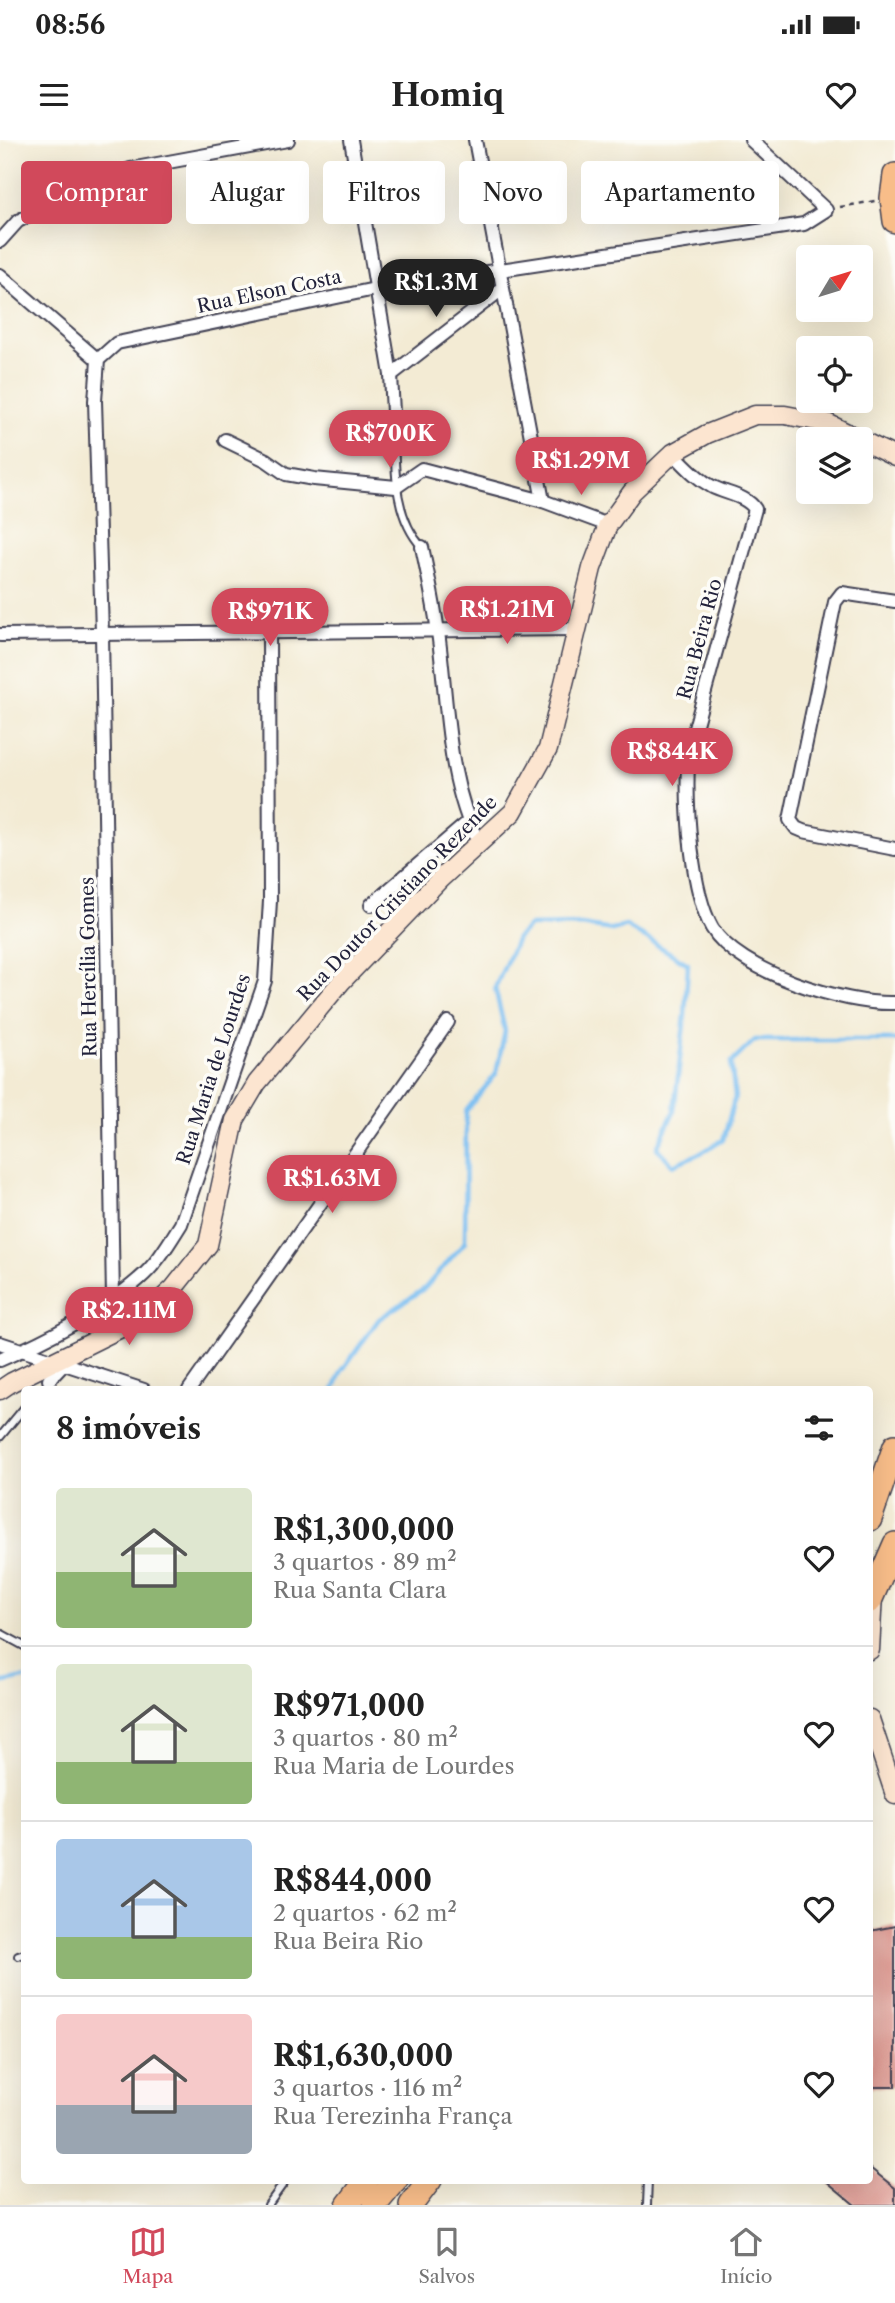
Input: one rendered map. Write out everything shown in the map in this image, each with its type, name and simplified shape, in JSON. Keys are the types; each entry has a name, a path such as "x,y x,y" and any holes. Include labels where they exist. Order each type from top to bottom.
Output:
{"highway":[{"path":"895,175 892,198 895,222"},
{"path":"873,1510 895,1446"},
{"path":"873,1594 895,1544"},
{"path":"348,2205 364,2184"},
{"path":"375,2205 393,2184"},
{"path":"411,2205 427,2184"}],"street":[{"path":"0,241 18,221 73,193 130,169 288,140"},
{"path":"351,140 391,374 394,431"},
{"path":"475,140 543,501"},
{"path":"751,140 826,209"},
{"name":"Rua Elson Costa","path":"99,360 117,343 375,289 804,224 826,209"},
{"path":"0,275 99,360 95,401 102,633"},
{"path":"391,374 502,289"},
{"name":"Rua Doutor Cristiano Rezende","path":"0,1390 12,1382 59,1363 141,1318 173,1289 208,1245 235,1120 257,1083 341,982 441,878 513,812 548,749 575,629 608,525 632,492 673,453 707,434 755,415 785,415 835,427"},
{"path":"225,440 266,460 286,474 354,485 396,487 422,469 543,501 608,525"},
{"name":"Rua Doutor Cristiano Rezende","path":"873,446 895,457"},
{"name":"Rua Beira Rio","path":"673,453 696,477 712,487 747,500 755,509 695,727 688,762 688,811 695,869 705,912 714,930 728,946 777,977 839,997 895,1003"},
{"path":"422,547 438,630 458,790 468,822 479,844"},
{"path":"895,601 842,593 835,602 790,820 796,828 803,831 895,849"},
{"path":"0,635 575,629"},
{"name":"Rua Maria de Lourdes","path":"0,1360 114,1300 141,1278 163,1252 181,1224 265,981 270,901 269,632"},
{"name":"Rua Hercília Gomes","path":"102,633 114,1300"},
{"path":"371,905 468,822"},
{"path":"192,1386 448,1022"},
{"path":"0,1343 131,1386"},
{"path":"45,1385 59,1363"},
{"path":"873,1727 895,1795"}],"lane":[{"path":"394,431 396,487 412,536 422,547"},
{"path":"0,1437 21,1412"},
{"path":"0,1633 21,1644"},
{"path":"268,2205 283,2184"},
{"path":"647,2205 648,2184"}],"path":[{"path":"826,209 892,198"}],"building":[{"path":"895,1926 895,2087 873,2087 873,1930"},
{"path":"873,2170 895,2188 895,2205 855,2205 830,2184 873,2184"}],"waterway":[{"path":"336,1386 341,1372 379,1319 425,1288 465,1242 466,1111 496,1074 505,1031 495,988 517,938 529,926 581,925 612,930 626,926 688,964 674,1111 657,1148 673,1165 723,1140 735,1097 731,1063 755,1040 895,1040"},
{"path":"0,1683 21,1679"}]}
